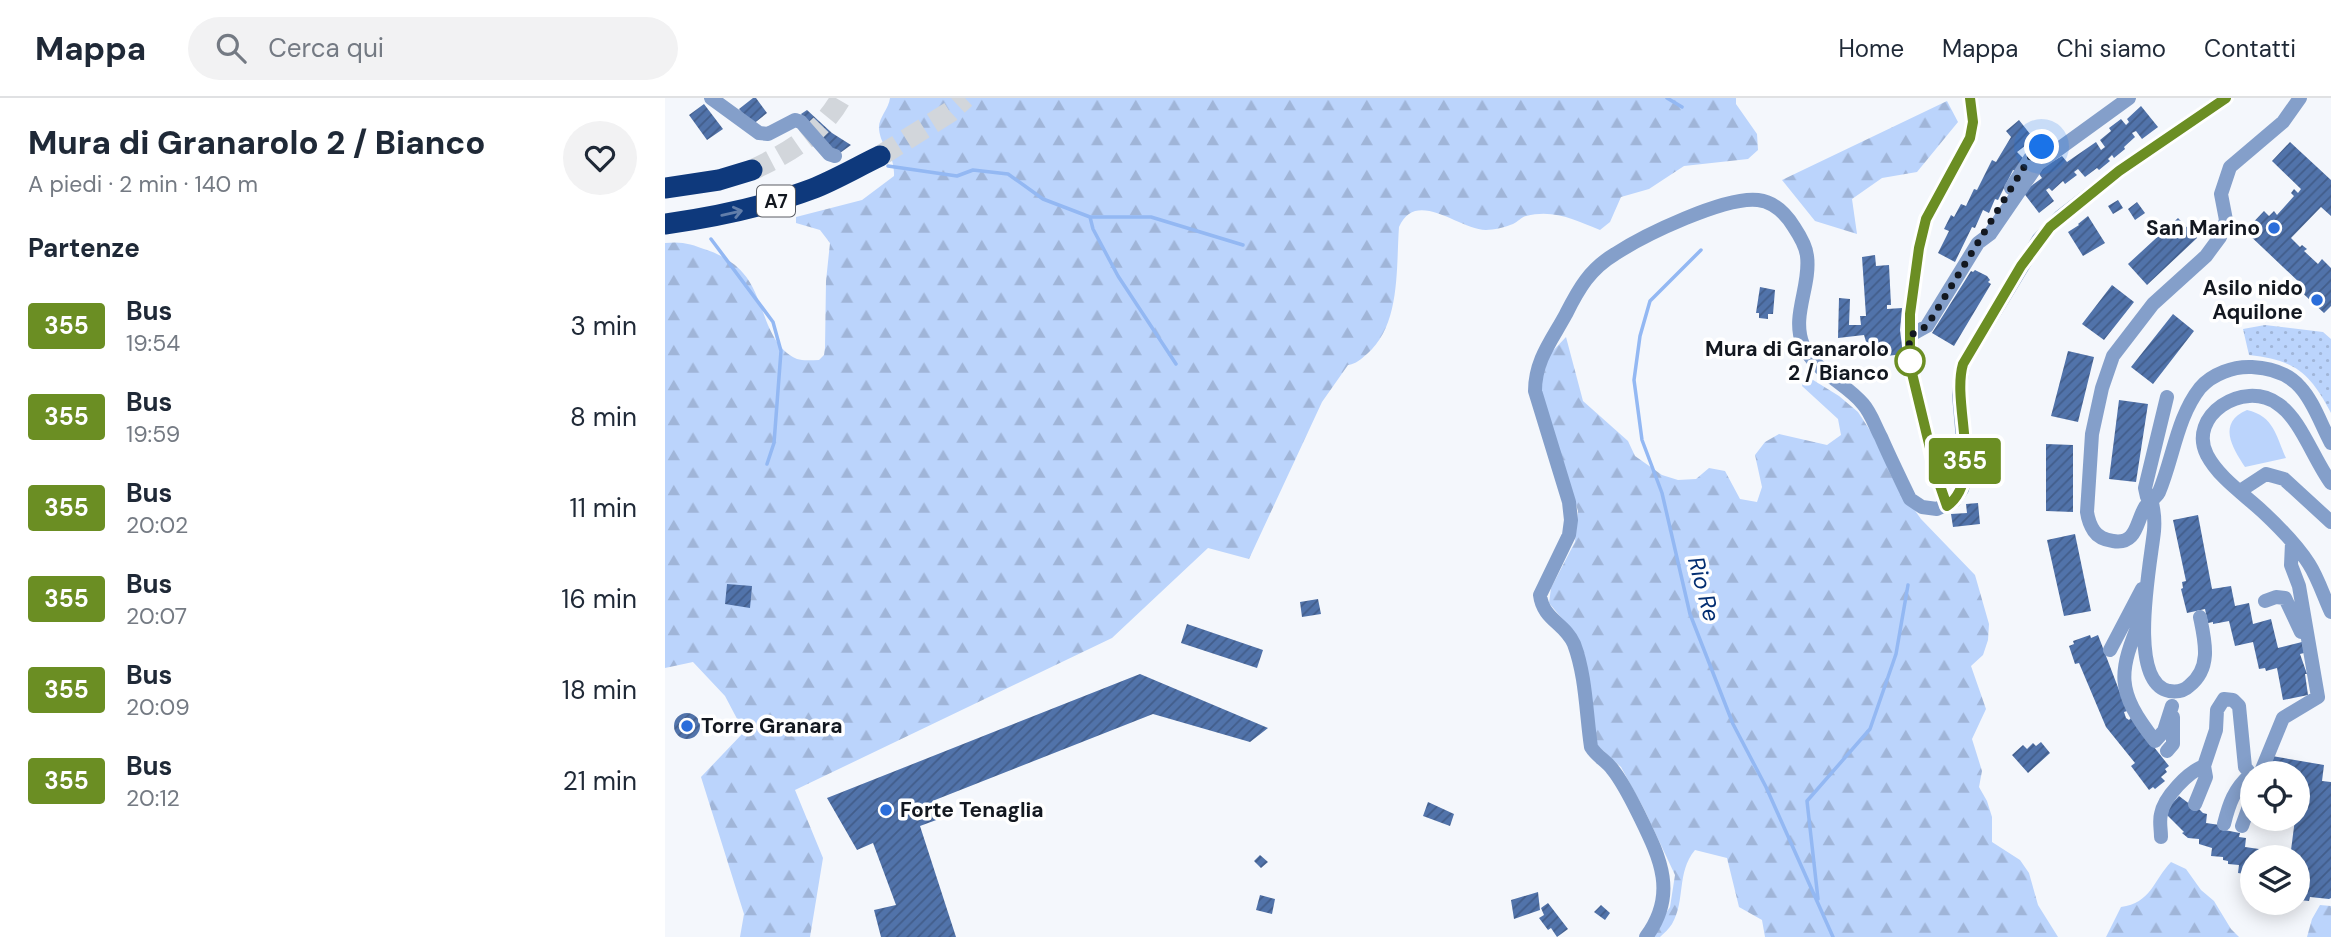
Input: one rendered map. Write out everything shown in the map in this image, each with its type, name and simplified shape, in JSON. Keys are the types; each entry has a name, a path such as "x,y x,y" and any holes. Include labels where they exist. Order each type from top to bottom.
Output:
{"highway":[{"name":"A7","path":"665,224 711,218 754,208 814,188 880,156"},
{"name":"A7","path":"665,188 719,180 752,170"}],"street":[{"path":"711,98 759,133 768,134 795,120 801,122 829,154 835,156"},
{"path":"1947,506 1937,477 1910,365 1909,336 1915,279 1926,219 1970,138 1973,122 1970,98"},
{"path":"1978,243 1990,234 2038,164 2129,98"},
{"path":"1646,937 1657,917 1663,894 1660,860 1628,793 1611,767 1595,754 1591,747 1581,670 1573,642 1545,611 1540,595 1569,535 1571,520 1569,502 1535,391 1535,379 1540,357 1581,286 1603,262 1620,251 1692,216 1745,200 1758,200 1773,205 1788,218 1807,252 1808,265 1800,312 1804,347 1815,362 1864,405 1910,499 1929,509 1947,506 1958,495 1965,482 1966,464 1959,395 1963,364 2039,239 2060,217 2119,171 2225,98"},
{"path":"2300,98 2283,122 2230,167 2221,194 2226,220 2220,237 2206,256 2153,304 2110,363 2092,434 2087,512 2092,529 2098,536 2113,541 2129,539 2151,499 2158,495 2192,399 2204,383 2225,371 2244,366 2270,369 2289,378 2300,386 2331,443"},
{"path":"1909,336 1927,326 2032,154 2042,147"},
{"path":"2331,483 2287,410 2265,397 2250,395 2235,398 2217,409 2210,420 2204,440 2213,464 2292,543 2309,565 2331,612"},
{"path":"2167,397 2145,488 2147,497 2151,499 2154,531 2147,580 2145,646 2152,679 2174,699 2173,744 2167,751"},
{"path":"2240,491 2266,474 2277,476 2284,479 2331,522"},
{"path":"2261,761 2283,718 2318,696 2299,586 2291,565 2292,543"},
{"path":"2110,650 2147,580"},
{"path":"2265,601 2276,597 2285,598 2298,628 2309,644"},
{"path":"2145,610 2126,654 2123,666 2124,684 2130,703 2155,741 2164,731 2174,699 2189,687 2204,665 2206,646 2200,617"},
{"path":"2195,804 2206,777 2204,766 2216,730 2218,706 2224,699 2230,698 2236,702 2241,713 2245,761"},
{"path":"2161,836 2162,809 2177,786 2192,770 2204,766"},
{"path":"2224,824 2232,797 2240,783"}],"green space":[{"path":"890,98 1736,98 1736,104 1757,134 1758,150 1748,159 1684,166 1649,189 1621,197 1610,222 1600,230 1564,217 1546,214 1526,216 1510,225 1486,230 1427,211 1416,211 1406,216 1399,227 1395,295 1386,328 1367,354 1348,365 1322,402 1249,559 1208,548 1112,638 795,790 823,858 810,937 740,937 744,914 701,777 744,732 725,696 693,662 665,668 665,243 691,245 731,262 750,283 771,332 786,352 797,359 819,360 824,355 825,348 826,281 830,243 820,230 796,223 796,217 862,200 894,176 892,161 879,129"},
{"path":"1947,101 1958,122 1917,172 1882,178 1852,199 1857,234 1815,221 1782,180"},
{"path":"2265,325 2323,332 2331,339 2331,413 2316,388 2299,371 2278,361 2249,355 2243,329"},
{"path":"1566,337 1583,401 1628,441 1635,456 1662,475 1678,480 1696,479 1709,468 1725,471 1740,499 1757,502 1762,487 1755,455 1765,442 1779,434 1827,445 1841,435 1838,419 1802,386 1805,375 1839,396 1858,412 1873,435 1894,481 1921,519 1975,575 1989,624 1983,655 1971,666 1986,709 1972,739 1982,771 1979,787 1992,817 1992,842 2020,860 2029,873 2038,905 2058,937 1765,937 1762,920 1739,907 1727,858 1695,850 1685,868 1679,906 1672,924 1660,937 1650,937 1670,907 1675,875 1621,767 1597,745 1575,634 1549,603 1551,588 1575,542 1578,511 1540,386 1549,355"},
{"path":"2247,410 2269,422 2286,458 2245,467 2232,444 2230,428 2238,415"},
{"path":"2171,862 2186,869 2201,890 2214,901 2239,937 2106,937 2121,907 2131,905 2145,896"},
{"path":"2320,905 2331,906 2331,937 2307,937 2312,919"}],"building":[{"path":"756,98 767,113 752,125 739,109"},
{"path":"704,104 723,129 707,140 689,115"},
{"path":"2141,106 2158,127 2142,139 2136,131 2132,133 2135,137 2125,149 2114,158 2112,155 2108,159 2110,161 2099,170 2097,168 2085,177 2078,169 2074,172 2077,175 2065,184 2063,181 2052,191 2049,188 2046,190 2054,201 2039,213 2023,192 2042,178 2037,171 2062,156 2067,162 2096,142 2101,150 2105,147 2100,140 2111,131 2109,128 2121,119 2126,125 2129,122 2127,119"},
{"path":"807,110 832,133 851,145 840,153 825,145 801,114"},
{"path":"2019,120 2034,139 2017,152 2023,158 2016,171 2013,170 1989,213 1983,210 1955,262 1938,253 1949,231 1944,229 1961,204 1966,206 1992,160 1996,162 2011,137 2006,131"},
{"name":"San Marino","path":"2290,142 2331,180 2331,216 2321,207 2291,238 2300,247 2302,245 2307,249 2304,251 2318,264 2322,259 2331,268 2331,306 2324,313 2296,287 2300,283 2245,231 2264,211 2269,216 2274,211 2277,215 2294,196 2291,193 2294,189 2298,193 2301,189 2272,161"},
{"path":"2118,200 2123,208 2113,214 2108,206"},
{"path":"2137,202 2145,213 2135,220 2128,209"},
{"path":"2088,216 2105,243 2083,256 2068,232"},
{"path":"2178,218 2197,238 2147,285 2128,264"},
{"path":"1875,255 1876,266 1889,265 1891,305 1887,305 1887,309 1902,308 1900,330 1903,354 1871,358 1864,335 1838,338 1839,298 1850,299 1849,325 1861,325 1860,316 1866,316 1862,257"},
{"path":"1975,270 1987,276 1991,284 1954,346 1932,333 1971,271"},
{"path":"2112,285 2134,302 2104,340 2082,324"},
{"path":"1760,287 1775,290 1773,314 1768,314 1768,319 1759,318 1759,313 1756,313"},
{"path":"2173,314 2194,331 2153,384 2131,367"},
{"path":"2068,351 2094,357 2078,422 2051,416"},
{"path":"2119,400 2148,404 2136,482 2109,479"},
{"path":"2046,444 2073,445 2073,512 2046,511"},
{"path":"1978,503 1980,524 1953,527 1951,514 1967,513 1966,504"},
{"path":"2198,515 2212,589 2231,586 2235,606 2249,603 2253,624 2271,619 2278,648 2302,642 2304,653 2300,654 2307,674 2308,695 2283,700 2277,668 2266,671 2265,668 2259,669 2253,642 2235,646 2229,621 2208,623 2205,609 2187,613 2181,589 2182,582 2186,581 2173,520"},
{"path":"2075,534 2091,611 2064,616 2047,540"},
{"path":"727,584 752,586 750,608 725,604"},
{"path":"1318,599 1321,614 1302,617 1300,602"},
{"path":"1187,624 1263,650 1257,668 1181,643"},
{"path":"2090,635 2091,638 2098,635 2127,711 2124,712 2126,718 2131,718 2169,766 2161,777 2165,781 2155,789 2153,787 2149,790 2131,766 2135,763 2106,727 2079,663 2075,664 2069,646 2074,644 2073,641"},
{"name":"Forte Tenaglia","path":"1140,674 1268,728 1250,742 1153,714 935,800 939,819 920,826 956,937 881,937 874,910 896,905 873,843 857,850 827,798"},
{"name":"Torre Granara","path":"687,713 696,717 700,726 696,735 687,739 678,735 674,726 678,717"},
{"path":"2041,742 2050,753 2028,773 2012,755 2023,745 2027,749 2033,743 2036,746"},
{"path":"2272,756 2301,761 2271,761"},
{"path":"2310,763 2324,765 2322,781 2331,782 2331,898 2310,897 2310,845 2292,845 2293,831 2310,831"},
{"path":"2179,796 2207,814 2206,823 2240,833 2239,837 2246,838 2245,845 2240,845 2240,873 2239,865 2228,864 2223,857 2211,856 2212,848 2199,844 2199,839 2188,838 2164,812"},
{"path":"1428,802 1454,814 1450,826 1423,816"},
{"path":"1260,855 1268,862 1261,868 1254,861"},
{"path":"1538,892 1540,910 1514,919 1511,900"},
{"path":"1260,895 1275,899 1272,914 1256,910"},
{"path":"1548,903 1568,929 1557,937 1539,918 1544,915 1541,908"},
{"path":"1601,905 1610,913 1605,920 1594,912"}],"waterway":[{"path":"1667,98 1682,107"},
{"path":"888,166 957,176 973,170 1008,174 1043,199 1090,217 1093,229 1118,276 1176,364"},
{"path":"1090,217 1151,217 1243,245"},
{"path":"711,239 773,322 781,351 774,443 767,464"},
{"name":"Rio Re","path":"1701,250 1650,301 1640,336 1634,380 1642,440 1662,493 1690,614 1733,724 1766,787 1833,937"},
{"path":"1818,899 1807,801 1870,729 1896,654 1908,585"}],"tunnel":[{"path":"752,170 803,141 824,122 841,98"},
{"path":"880,156 950,112 965,98"}],"bus line":[{"name":"355","path":"1970,98 1973,122 1970,138 1926,219 1910,314 1910,365 1937,477 1947,506 1954,501 1965,482 1966,464 1959,395 1963,364 2039,239 2060,217 2119,171 2226,98"}],"place":[{"name":"San Marino","path":"2274,228"},
{"name":"Asilo nido Aquilone","path":"2317,300"},
{"name":"Mura di Granarolo 2 / Bianco","path":"1910,361"},
{"name":"Torre Granara","path":"687,726"},
{"name":"Forte Tenaglia","path":"886,810"}],"route":[{"path":"1910,361 1910,365 1909,336 1927,326 2032,154 2042,147"}]}
